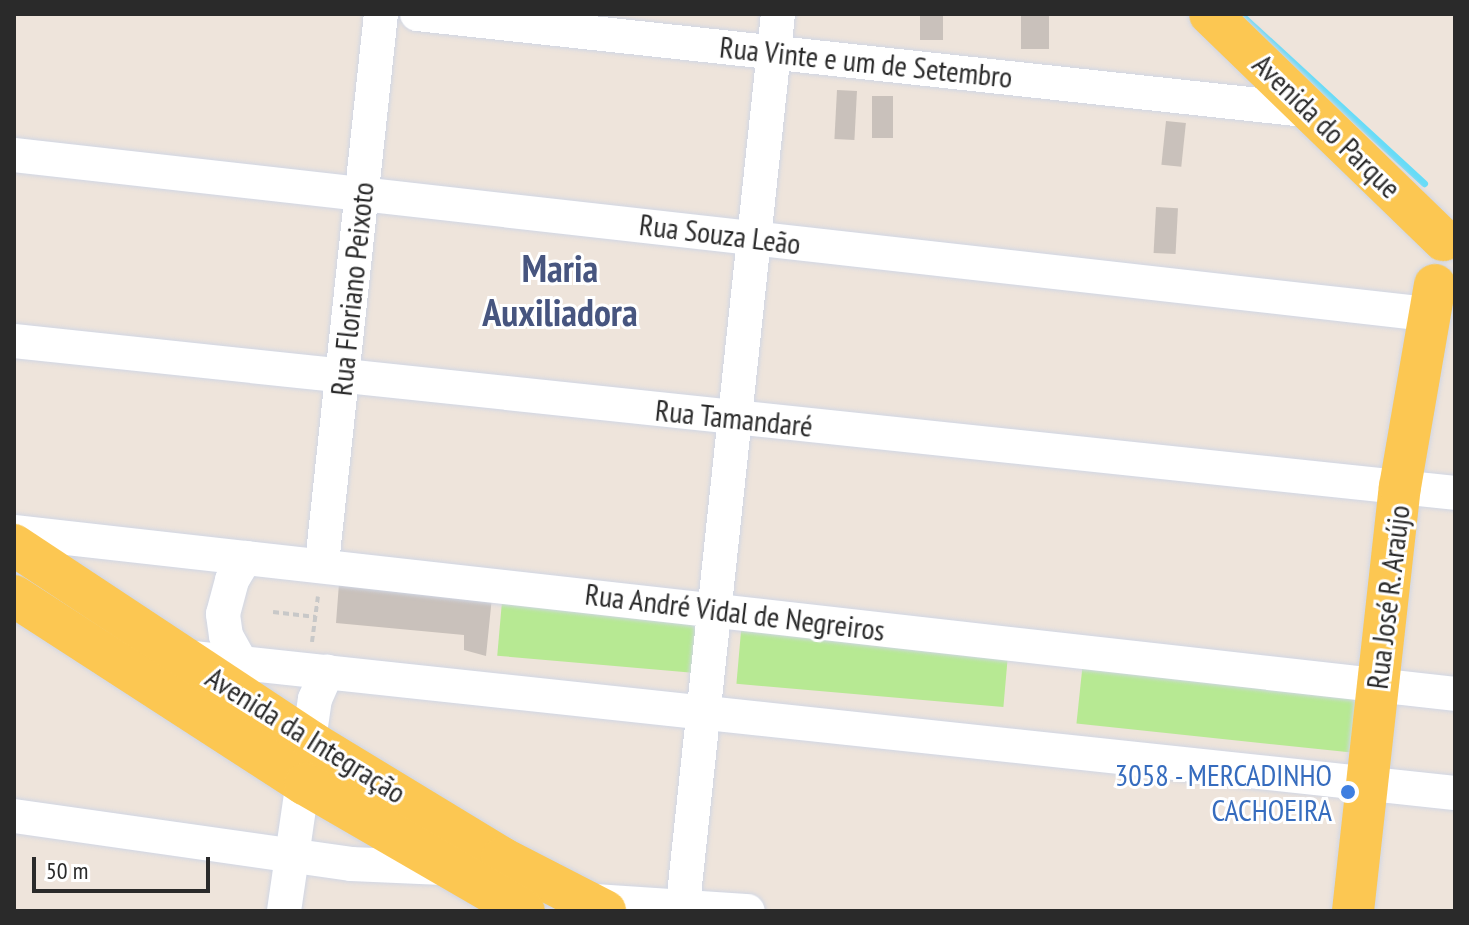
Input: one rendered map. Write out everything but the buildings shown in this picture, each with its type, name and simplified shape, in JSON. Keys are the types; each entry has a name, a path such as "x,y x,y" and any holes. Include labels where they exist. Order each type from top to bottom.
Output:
{"main road":[{"name":"Avenida do Parque","path":"1210,14 1449,236"},
{"name":"Rua José R. Araújo","path":"1353,911 1400,487 1439,301 1432,261 1449,236"},
{"name":"Avenida da Integração","path":"14,545 313,743 502,858 593,905"},
{"name":"Avenida da Integração","path":"14,596 305,784 443,868 524,911"}],"street":[{"name":"Rua Floriano Peixoto","path":"322,563 381,14"},
{"name":"Rua Vinte e um de Setembro","path":"417,14 1315,111"},
{"path":"683,904 757,238 778,14"},
{"name":"Rua Souza Leão","path":"14,155 757,238 1439,301"},
{"name":"Rua Tamandaré","path":"14,341 342,372 736,419 1455,493"},
{"name":"Rua André Vidal de Negreiros","path":"14,532 245,558 322,563 715,611 1455,694"},
{"path":"240,661 226,636 223,614 232,580 245,558"},
{"path":"184,657 1455,793"},
{"path":"284,911 291,856 313,743 317,670"},
{"path":"14,816 291,856 443,868"},
{"path":"593,905 683,904 748,911"}],"path":[{"path":"317,670 316,617 322,563"},
{"path":"273,612 316,617"}],"green space":[{"path":"503,590 698,607 693,673 497,656"},
{"path":"742,620 1009,643 1003,707 736,684"},
{"path":"1084,652 1366,682 1359,753 1076,724"}],"waterway":[{"path":"1240,14 1424,183"}],"place":[{"name":"3058 - MERCADINHO CACHOEIRA","path":"1348,792"}],"district":[{"name":"Maria Auxiliadora","path":"560,290"}]}
